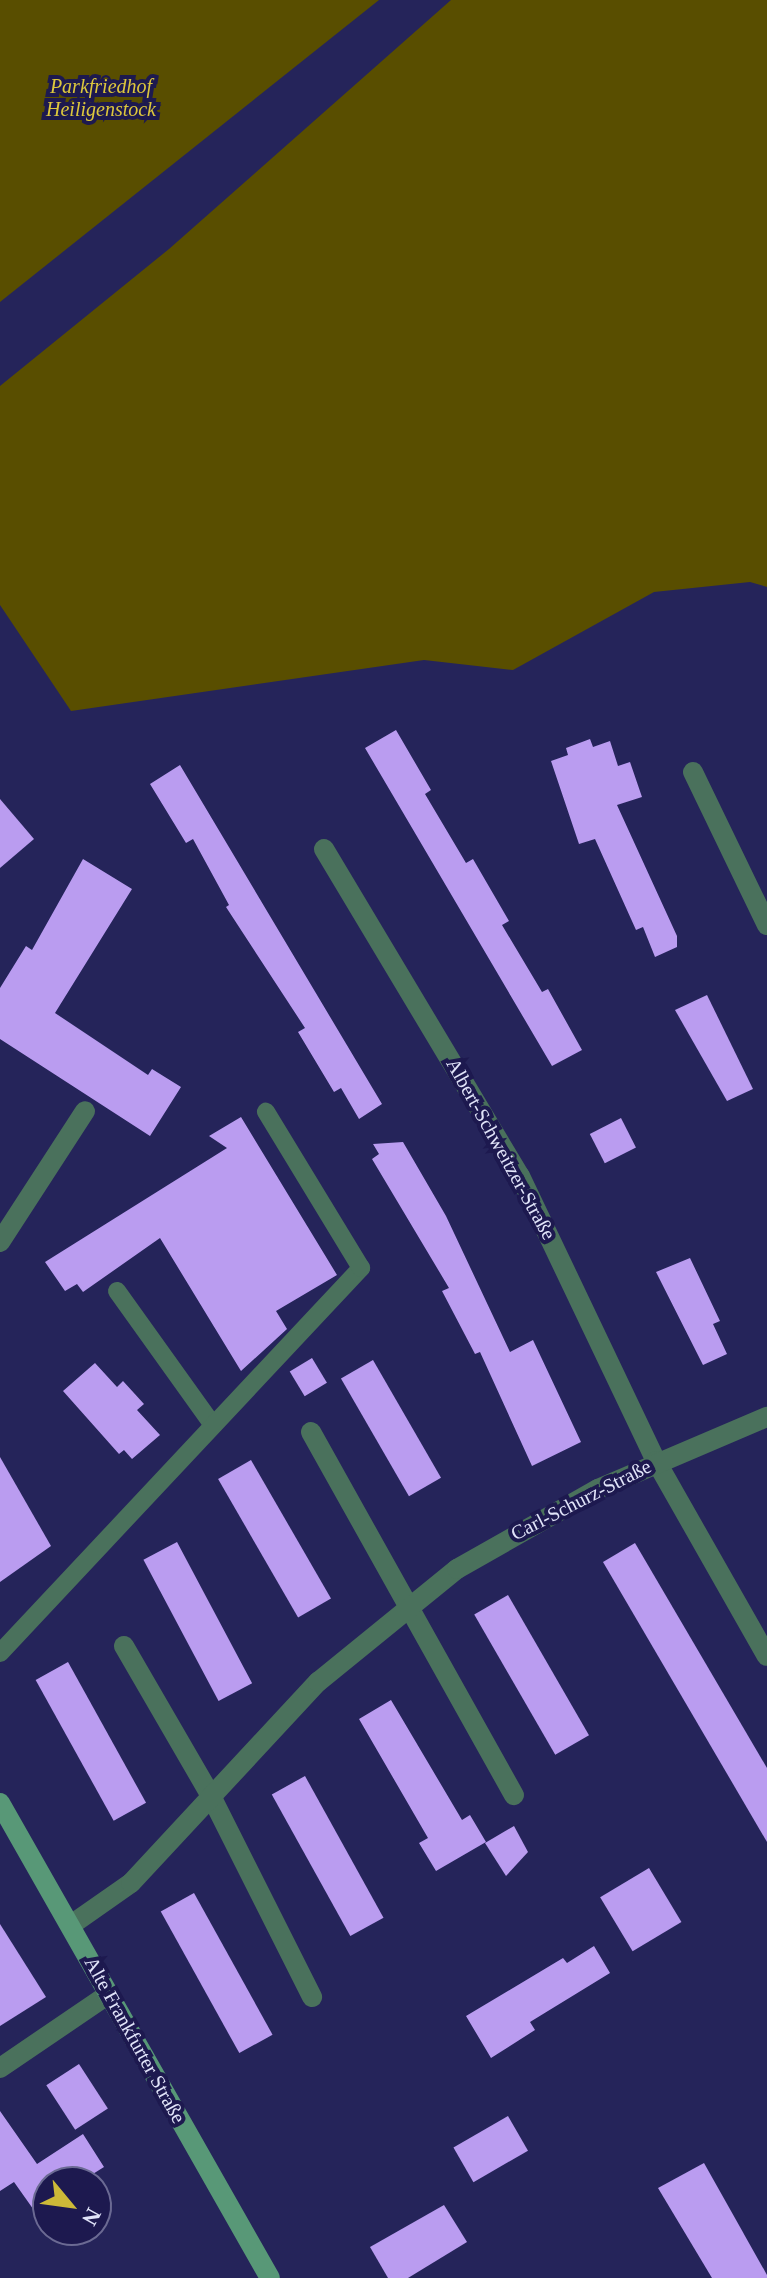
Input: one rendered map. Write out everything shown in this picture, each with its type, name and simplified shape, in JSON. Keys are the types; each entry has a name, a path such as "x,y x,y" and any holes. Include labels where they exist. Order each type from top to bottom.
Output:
{"street":[{"path":"693,772 767,925"},
{"name":"Albert-Schweitzer-Straße","path":"324,849 520,1176 656,1461 767,1656"},
{"path":"0,1242 85,1111"},
{"name":"Carl-Schurz-Straße","path":"71,1925 131,1883 318,1682 408,1605 509,1537 656,1461 767,1417"},
{"path":"311,1432 514,1795"},
{"path":"124,1646 211,1796 312,1997"},
{"name":"Alte Frankfurter Straße","path":"0,1803 270,2278"},
{"path":"0,2068 109,1994"}],"lane":[{"path":"0,1653 361,1268 266,1112"},
{"path":"117,1291 213,1425"}],"green space":[{"name":"Parkfriedhof Heiligenstock","path":"0,0 379,0 0,302"},
{"path":"451,0 767,0 767,587 750,582 654,592 513,670 424,660 71,711 0,605 0,386 169,249"}],"building":[{"path":"396,730 431,790 425,794 466,863 473,859 509,921 502,925 542,992 548,989 582,1050 552,1066 365,748"},
{"path":"590,739 593,747 610,741 618,766 630,762 642,797 617,805 677,936 677,947 655,957 643,927 636,930 595,839 579,844 551,761 568,755 566,748"},
{"path":"180,765 382,1104 359,1119 341,1088 334,1092 298,1032 305,1028 226,907 229,905 193,839 186,843 150,784"},
{"path":"0,799 34,839 0,868"},
{"path":"83,859 132,889 55,1013 148,1075 152,1069 181,1087 150,1136 0,1039 0,988 26,946 32,950"},
{"path":"707,995 753,1089 727,1101 675,1010"},
{"path":"241,1117 337,1275 276,1311 287,1329 241,1371 160,1238 83,1292 77,1284 65,1291 45,1262 227,1148 209,1136"},
{"path":"621,1118 636,1147 605,1163 590,1134"},
{"path":"403,1142 446,1216 510,1352 533,1340 581,1442 532,1466 480,1352 475,1354 442,1291 449,1288 372,1159 379,1154 373,1144"},
{"path":"690,1258 720,1321 713,1324 727,1354 703,1365 656,1272"},
{"path":"312,1358 327,1383 305,1396 290,1371"},
{"path":"373,1360 441,1478 409,1496 341,1378"},
{"path":"95,1363 117,1387 123,1381 144,1404 137,1410 160,1435 132,1459 124,1450 119,1454 63,1391"},
{"path":"0,1457 51,1546 0,1582"},
{"path":"251,1460 331,1599 298,1618 218,1479"},
{"path":"177,1542 252,1683 219,1701 143,1560"},
{"path":"635,1543 767,1768 767,1842 603,1562"},
{"path":"508,1595 589,1735 555,1755 474,1614"},
{"path":"68,1662 146,1803 114,1821 36,1680"},
{"path":"391,1700 462,1820 470,1815 486,1842 436,1871 419,1843 428,1838 359,1719"},
{"path":"305,1776 384,1918 350,1936 272,1794"},
{"path":"514,1826 528,1852 506,1876 485,1843"},
{"path":"649,1868 681,1922 633,1951 600,1897"},
{"path":"194,1893 273,2035 239,2053 161,1911"},
{"path":"0,1924 46,1997 0,2026"},
{"path":"594,1946 610,1973 530,2022 535,2030 491,2058 466,2016 563,1958 567,1963"},
{"path":"79,2064 108,2108 75,2130 46,2085"},
{"path":"0,2111 37,2164 83,2134 103,2166 32,2166 32,2207 14,2182 0,2191"},
{"path":"508,2116 528,2151 473,2182 453,2148"},
{"path":"704,2163 767,2278 712,2278 658,2188"},
{"path":"444,2205 467,2242 408,2278 388,2278 370,2247"}]}
